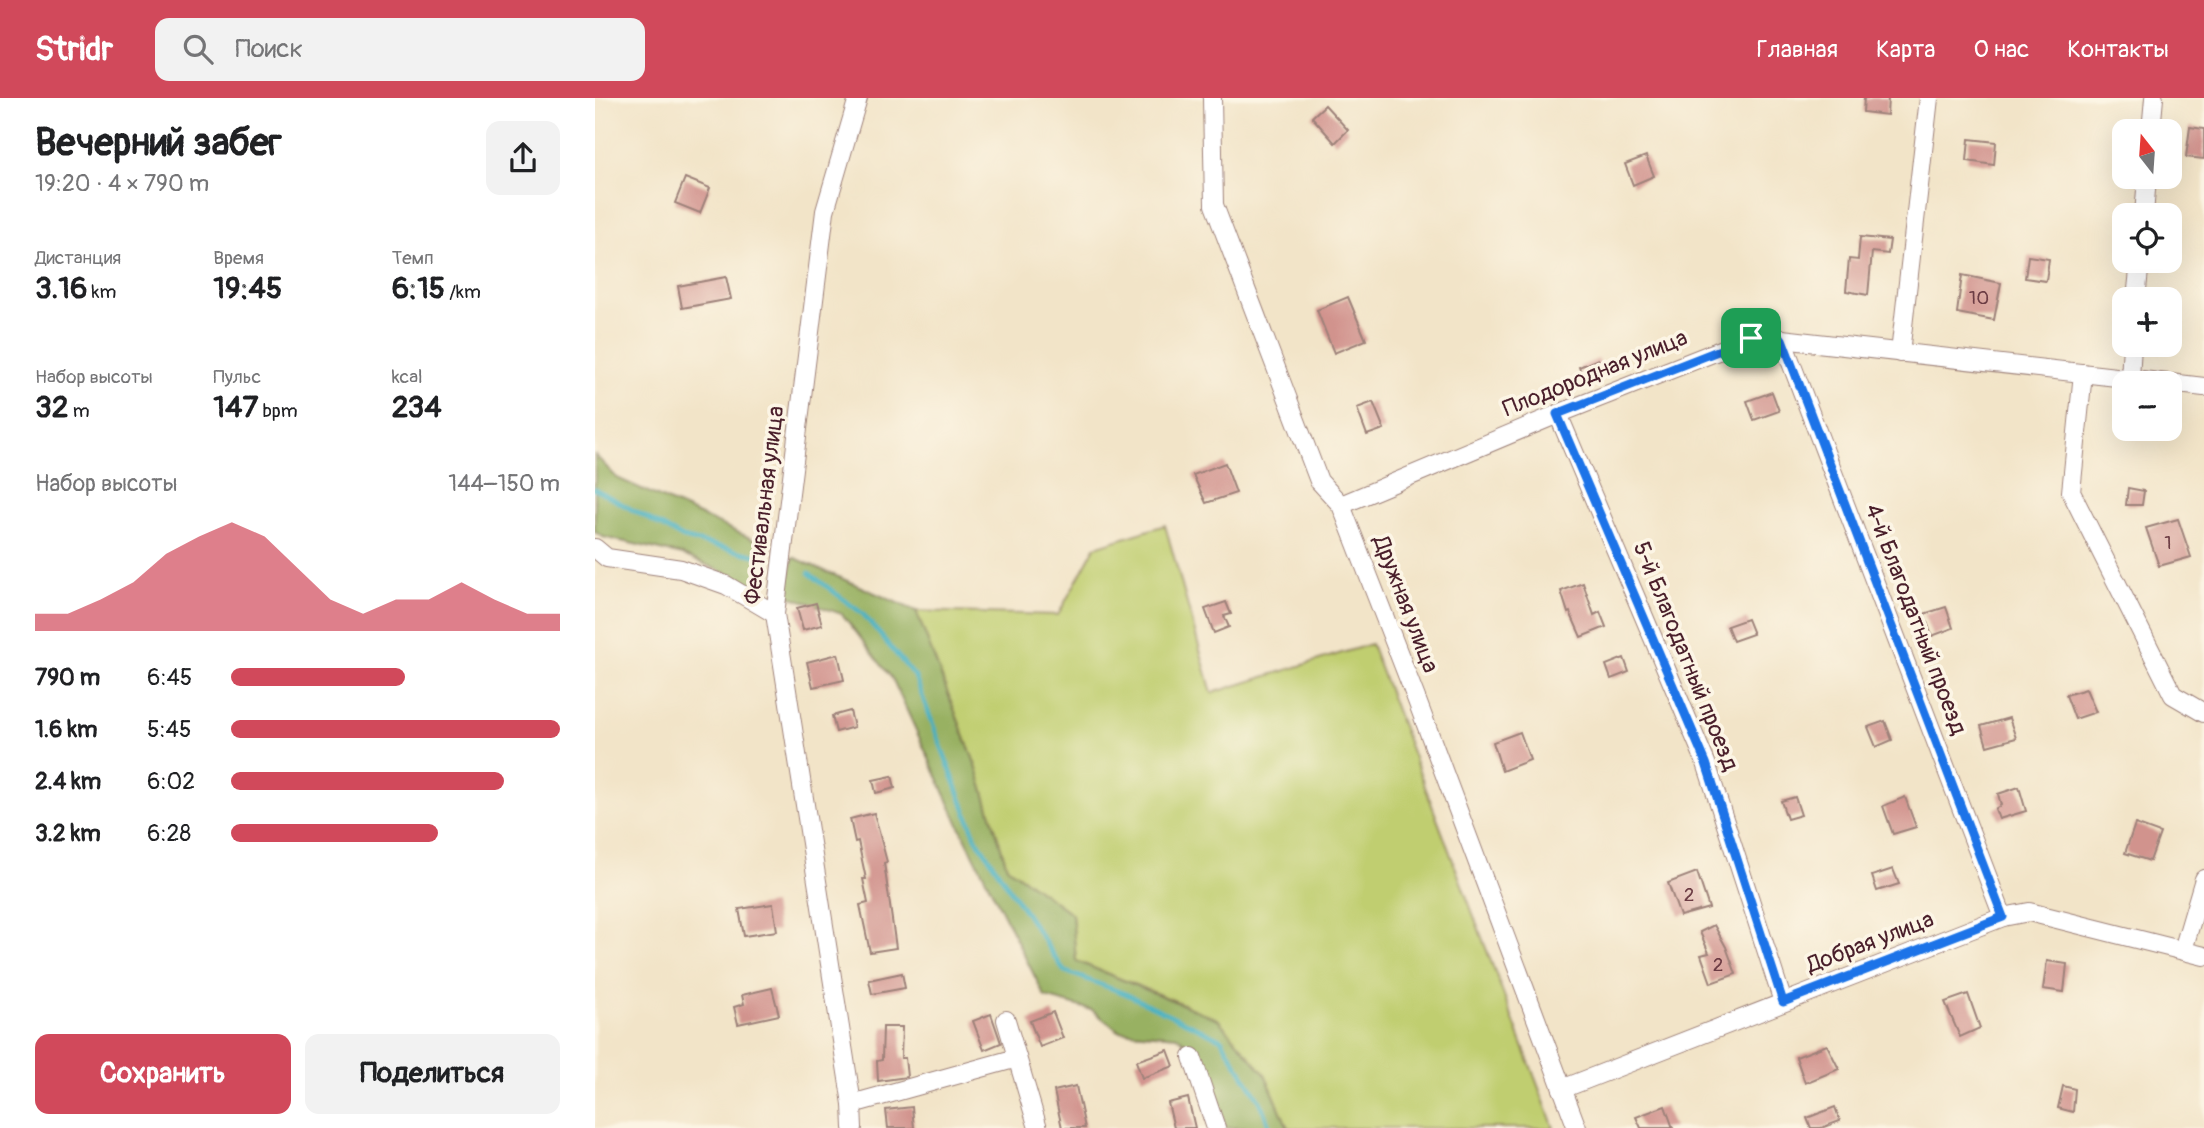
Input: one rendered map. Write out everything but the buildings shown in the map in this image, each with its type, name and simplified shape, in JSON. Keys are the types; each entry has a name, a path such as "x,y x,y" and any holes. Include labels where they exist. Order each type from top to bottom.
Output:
{"street":[{"name":"Фестивальная улица","path":"853,1128 852,1104 775,614 825,211 858,98"},
{"name":"Дружная улица","path":"1212,98 1214,205 1319,481 1341,505 1577,1128"},
{"path":"1900,353 1929,98"},
{"path":"2152,119 2154,98"},
{"name":"Плодородная улица","path":"1341,505 1557,414 1751,338 1782,339 2112,377"},
{"name":"4-й Благодатный проезд","path":"1782,339 1929,717 2003,917"},
{"path":"2083,373 2071,492 2173,695 2204,713"},
{"name":"Плодородная улица","path":"2182,384 2204,387"},
{"name":"5-й Благодатный проезд","path":"1557,414 1706,763 1783,1002"},
{"path":"595,548 607,558 681,569 726,585 775,614"},
{"path":"2183,950 2204,879"},
{"name":"Добрая улица","path":"1562,1088 2003,917 2029,912 2204,956"},
{"path":"1006,1020 1038,1128"},
{"path":"1192,1056 1216,1128"},
{"path":"852,1104 1017,1058"}],"green space":[{"path":"595,455 617,478 764,544 759,587 683,555 603,537 595,532"},
{"path":"1165,525 1212,693 1371,644 1554,1128 1288,1128 1265,1074 1186,1005 1076,961 1072,914 1007,867 976,766 916,611 1058,615 1095,547"},
{"path":"793,557 916,611 976,766 1007,867 1072,914 1076,961 1218,1019 1265,1074 1288,1128 1226,1128 1201,1057 1177,1036 1119,1031 1092,1010 1045,997 962,831 893,680 842,614 786,595"}],"waterway":[{"path":"595,489 683,538 758,556"},
{"path":"809,573 863,614 915,677 976,838 1064,971 1126,994 1221,1039 1260,1101 1270,1128"}],"route":[{"path":"1751,338 1782,339 1878,593 1929,717 2003,917 1783,1002 1706,763 1557,414 1751,338"}]}
